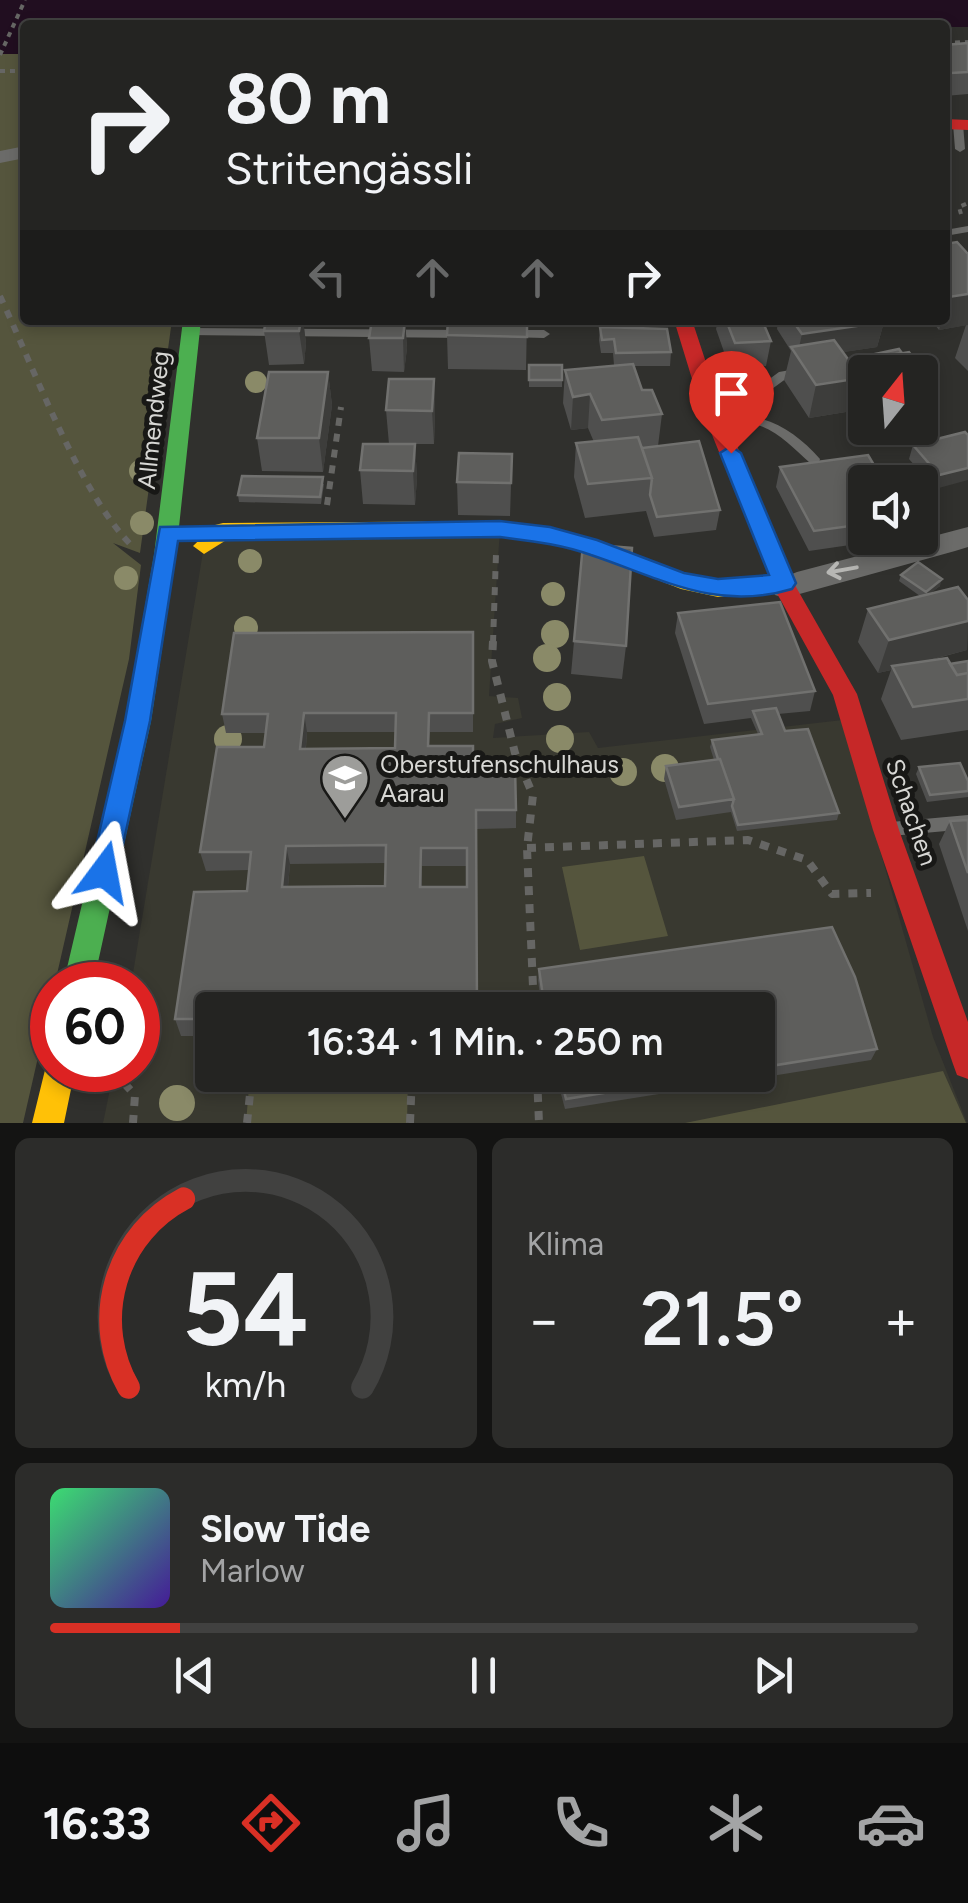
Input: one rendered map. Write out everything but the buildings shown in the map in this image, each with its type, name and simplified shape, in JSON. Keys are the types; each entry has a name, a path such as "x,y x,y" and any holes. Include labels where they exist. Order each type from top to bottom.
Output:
{"street":[{"name":"Schachen","path":"685,325 714,412 784,585 845,694 886,830 911,892 968,1064"},
{"name":"Allmendweg","path":"83,962 138,721 167,544 191,326"},
{"path":"167,544 324,531 497,529 550,535 597,548 681,582 718,588 784,585 968,537"},
{"path":"48,1123 55,1092"}],"lane":[{"path":"957,124 964,149"},
{"name":"Allmendweg","path":"191,326 484,334"},
{"path":"504,334 544,334"},
{"path":"714,412 757,394 783,374 816,369"},
{"path":"714,412 768,422 814,459"},
{"path":"886,830 968,822"}],"path":[{"path":"0,54 25,0"},
{"path":"0,296 74,454 114,528 140,553 167,544"},
{"path":"324,531 341,407"},
{"path":"497,529 492,660 515,754 534,795 528,848 533,992"},
{"path":"528,848 748,840 806,860 832,894 911,892"},
{"path":"131,1092 135,1096 133,1123"},
{"path":"248,1123 251,1092"},
{"path":"410,1123 411,1092"},
{"path":"538,1092 540,1123"}],"shaded area":[{"path":"0,0 968,0 968,27 950,27 950,20 20,20 20,54 0,54"},
{"path":"500,529 489,696 518,698 522,718 495,724 493,738 589,732 598,748 843,720 933,1037 967,1123 103,1123 109,1092 160,1092 160,962 135,962 204,546 223,531"}],"green space":[{"path":"0,54 20,54 20,325 171,325 140,553 113,543 141,565 129,659 60,962 30,962 30,1092 23,1123 0,1123"},
{"path":"644,856 668,936 580,950 562,867"},
{"path":"943,1071 966,1123 685,1123"},
{"path":"249,1092 408,1092 407,1123 246,1123"}],"traffic: fast":[{"path":"83,962 138,721 165,555 191,325"}],"traffic: slow":[{"path":"204,546 223,531 500,529 549,535 597,548 681,581 718,588 784,583"},
{"path":"48,1123 55,1092"}],"traffic: jam":[{"path":"950,124 968,125"},
{"path":"685,325 710,405 785,588 845,694 886,830 968,1064"}],"place":[{"name":"Oberstufenschulhaus Aarau","path":"345,820"}],"route":[{"path":"104,872 138,721 168,533 500,529 550,535 597,548 681,582 718,588 784,583 731,453"}]}
